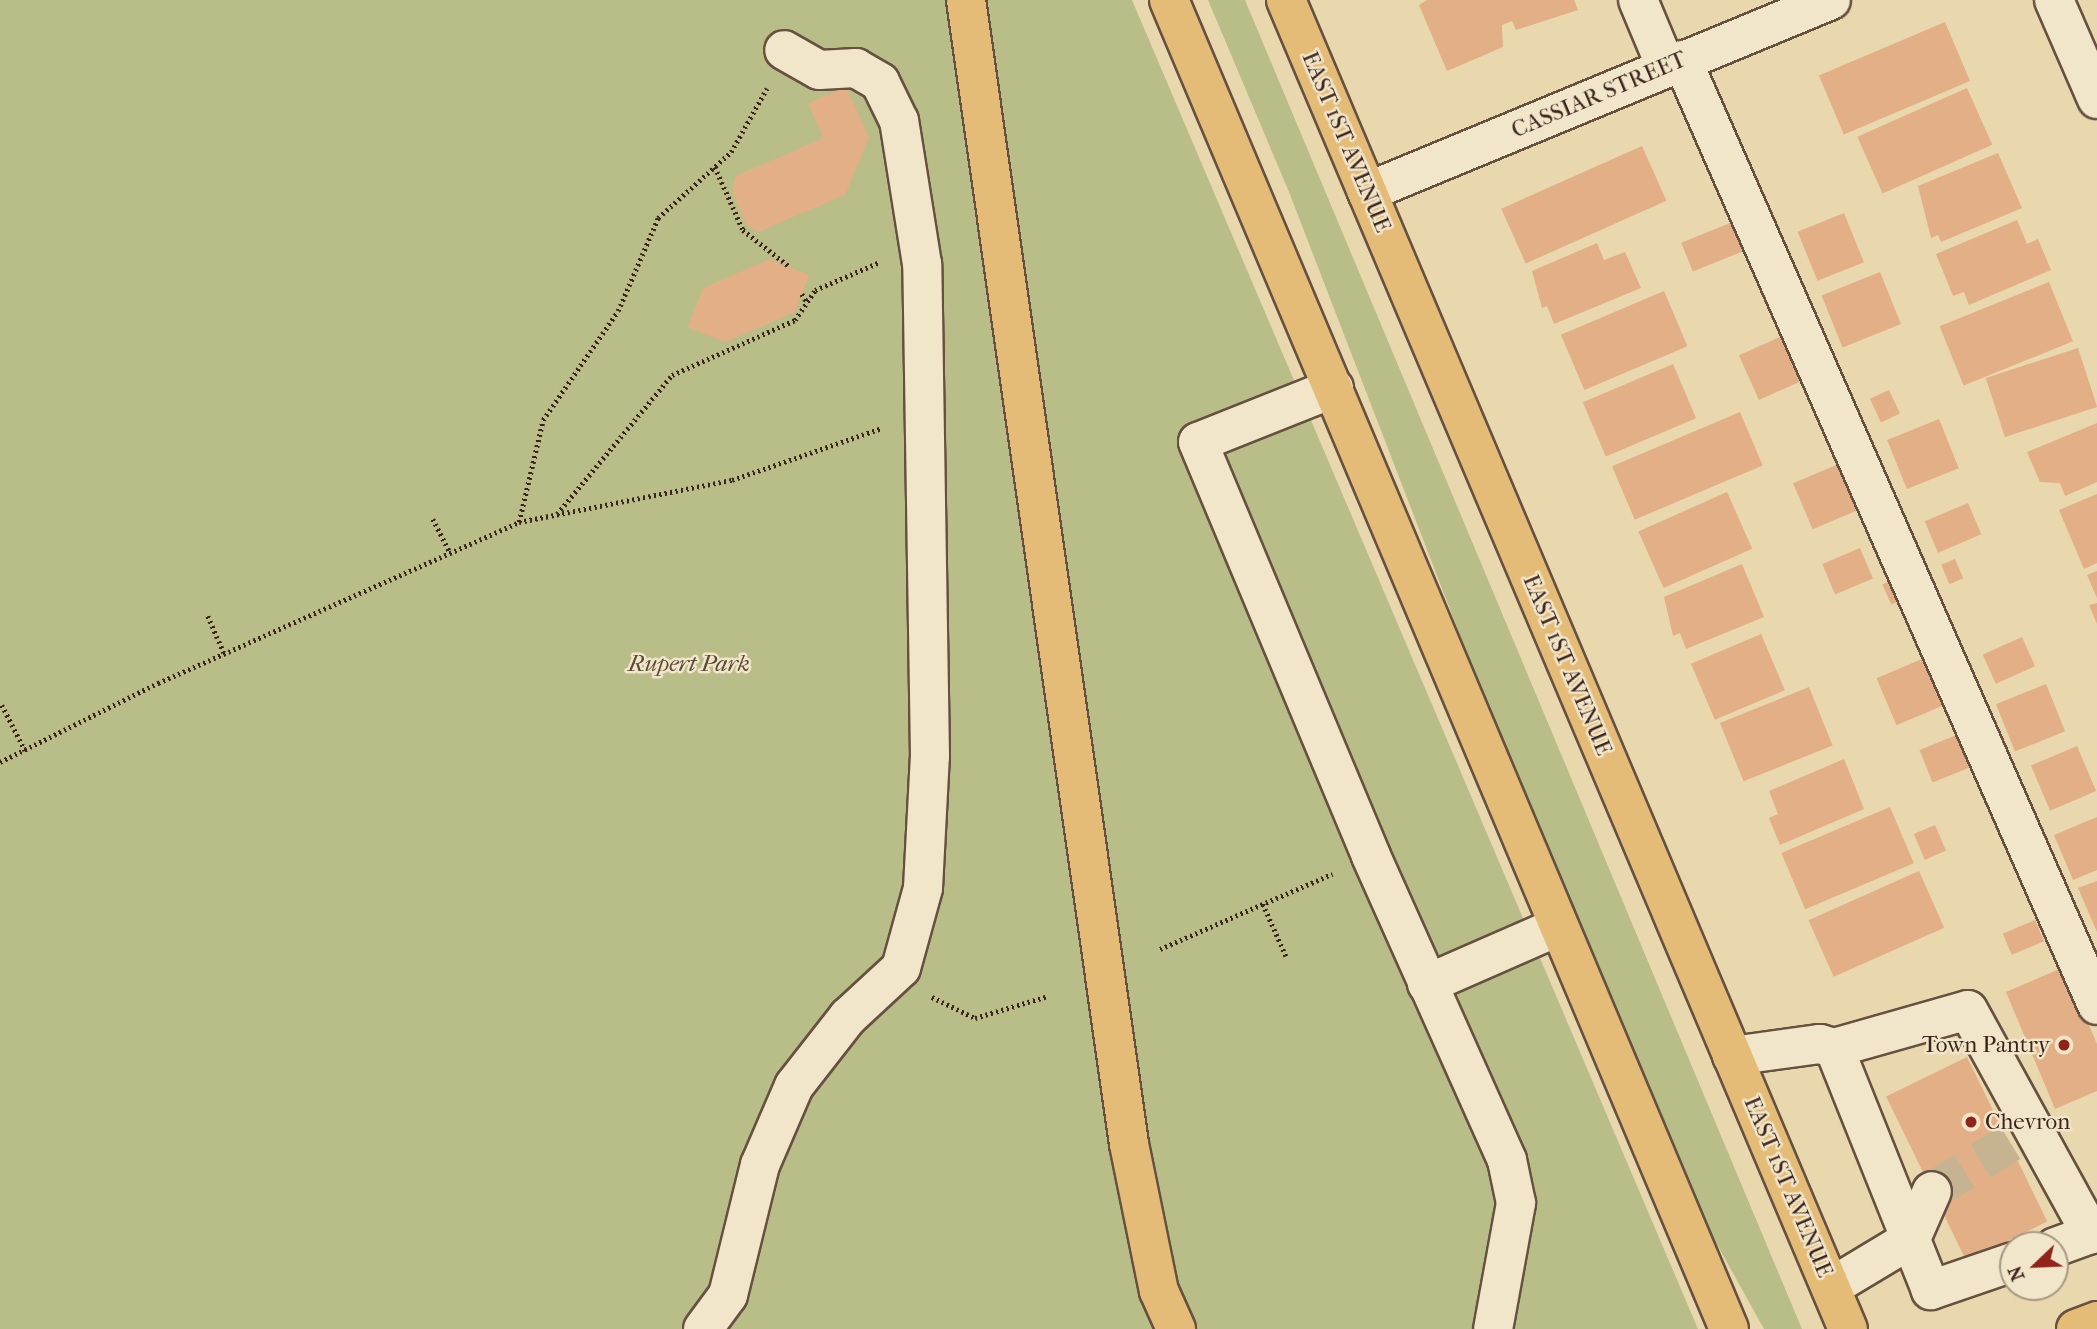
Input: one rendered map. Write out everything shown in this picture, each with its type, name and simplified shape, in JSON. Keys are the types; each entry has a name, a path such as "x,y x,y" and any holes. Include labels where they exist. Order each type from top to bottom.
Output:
{"main road":[{"path":"966,0 1129,1143 1159,1291 1176,1329"},
{"path":"1169,0 1334,388 1555,928 1729,1329"},
{"name":"EAST 1ST AVENUE","path":"1286,0 1848,1329"},
{"path":"2076,1329 2097,1321"}],"street":[{"path":"1638,0 1674,64 2097,1005"},
{"name":"CASSIAR STREET","path":"1367,192 1831,0"},
{"path":"2054,0 2097,99"},
{"path":"703,1329 728,1295 761,1165 794,1086 848,1017 901,968 923,888 930,756 926,411 919,246 898,121 880,82 856,68 819,70 784,50"},
{"path":"1334,388 1198,442 1371,856 1462,1066 1507,1160 1516,1203 1493,1329"},
{"path":"1427,984 1555,928"},
{"path":"1732,1056 1820,1044 1834,1048 1968,1010 2022,1137 2094,1237 2069,1243"},
{"path":"1834,1048 1931,1290 1999,1267"},
{"path":"1831,1287 1911,1239 1932,1191"}],"path":[{"path":"519,522 543,420 618,311 658,218 731,152"},
{"path":"715,167 743,230 790,267"},
{"path":"557,514 672,375 796,320 815,289 919,246"},
{"path":"802,293 807,302"},
{"path":"0,762 224,653 519,522 732,480 926,411"},
{"path":"433,519 450,553"},
{"path":"208,616 224,653"},
{"path":"2,705 25,750"},
{"path":"1160,949 1371,856"},
{"path":"1263,904 1286,956"},
{"path":"901,968 949,1011 975,1018 1048,996"}],"green space":[{"name":"Rupert Park","path":"0,0 1132,0 1698,1329 0,1329"},
{"path":"1208,0 1245,0 1802,1329 1764,1329 1704,1221 1507,757 1289,192"}],"building":[{"path":"1427,0 1574,0 1578,10 1516,30 1512,21 1502,25 1503,47 1447,71 1419,5"},
{"path":"1945,22 1970,81 1844,134 1819,76"},
{"path":"846,87 869,137 845,195 758,232 746,225 732,190 736,176 823,138 808,103"},
{"path":"1967,88 1992,145 1883,193 1857,137"},
{"path":"1642,146 1666,201 1526,263 1501,209"},
{"path":"1998,153 2022,208 1941,242 1938,235 1931,238 1918,186"},
{"path":"1844,213 1864,262 1817,281 1798,232"},
{"path":"2017,220 2027,244 2038,239 2051,270 1969,305 1964,292 1953,296 1936,254"},
{"path":"1735,221 1747,250 1693,271 1681,243"},
{"path":"1597,243 1604,260 1625,252 1641,288 1554,324 1547,306 1542,308 1532,271"},
{"path":"770,259 809,275 795,312 725,342 688,327 703,288"},
{"path":"1880,272 1901,324 1843,348 1822,296"},
{"path":"2049,282 2073,341 1964,386 1940,326"},
{"path":"1664,291 1687,346 1584,390 1561,335"},
{"path":"1791,332 1811,377 1759,400 1739,355"},
{"path":"2078,348 2097,407 2005,437 1986,378"},
{"path":"1673,364 1696,418 1606,457 1583,402"},
{"path":"1889,390 1900,414 1881,422 1870,399"},
{"path":"1740,412 1763,465 1635,520 1612,466"},
{"path":"1939,419 1959,468 1907,489 1887,440"},
{"path":"2097,423 2097,482 2065,496 2060,483 2040,482 2027,452"},
{"path":"1841,463 1861,509 1813,529 1793,483"},
{"path":"1727,492 1752,549 1664,588 1638,531"},
{"path":"2097,494 2097,563 2084,569 2059,510"},
{"path":"1968,503 1981,534 1938,553 1925,521"},
{"path":"1860,548 1873,578 1835,594 1822,564"},
{"path":"1955,559 1963,578 1949,584 1941,565"},
{"path":"1742,564 1764,617 1686,649 1680,633 1673,636 1664,597"},
{"path":"2097,571 2097,598 2087,575"},
{"path":"1897,578 1906,598 1891,605 1882,585"},
{"path":"2097,603 2097,624 2089,605"},
{"path":"1761,634 1785,690 1715,720 1691,664"},
{"path":"2022,637 2035,666 1996,684 1983,654"},
{"path":"1929,656 1949,703 1896,725 1877,678"},
{"path":"2046,684 2065,731 2015,752 1996,704"},
{"path":"1809,687 1833,745 1744,781 1720,723"},
{"path":"1964,732 1977,764 1933,782 1919,750"},
{"path":"2077,746 2096,791 2050,811 2031,766"},
{"path":"1844,759 1864,809 1780,845 1769,818 1778,814 1769,791"},
{"path":"1890,807 1914,863 1805,909 1781,853"},
{"path":"2097,817 2097,870 2073,880 2054,835"},
{"path":"1935,825 1946,851 1925,860 1914,834"},
{"path":"1919,871 1944,928 1834,977 1808,920"},
{"path":"2097,881 2097,932 2078,888"},
{"path":"2035,920 2044,941 2012,955 2003,934"},
{"path":"2064,967 2097,1044 2097,1091 2055,1109 2006,992"},
{"path":"1967,1057 2047,1221 2028,1231 1999,1231 1999,1245 1966,1261 1886,1096"}],"tunnel":[{"path":"1932,1191 2010,1143"}],"place":[{"name":"Town Pantry","path":"2064,1045"},
{"name":"Chevron","path":"1971,1122"}]}
